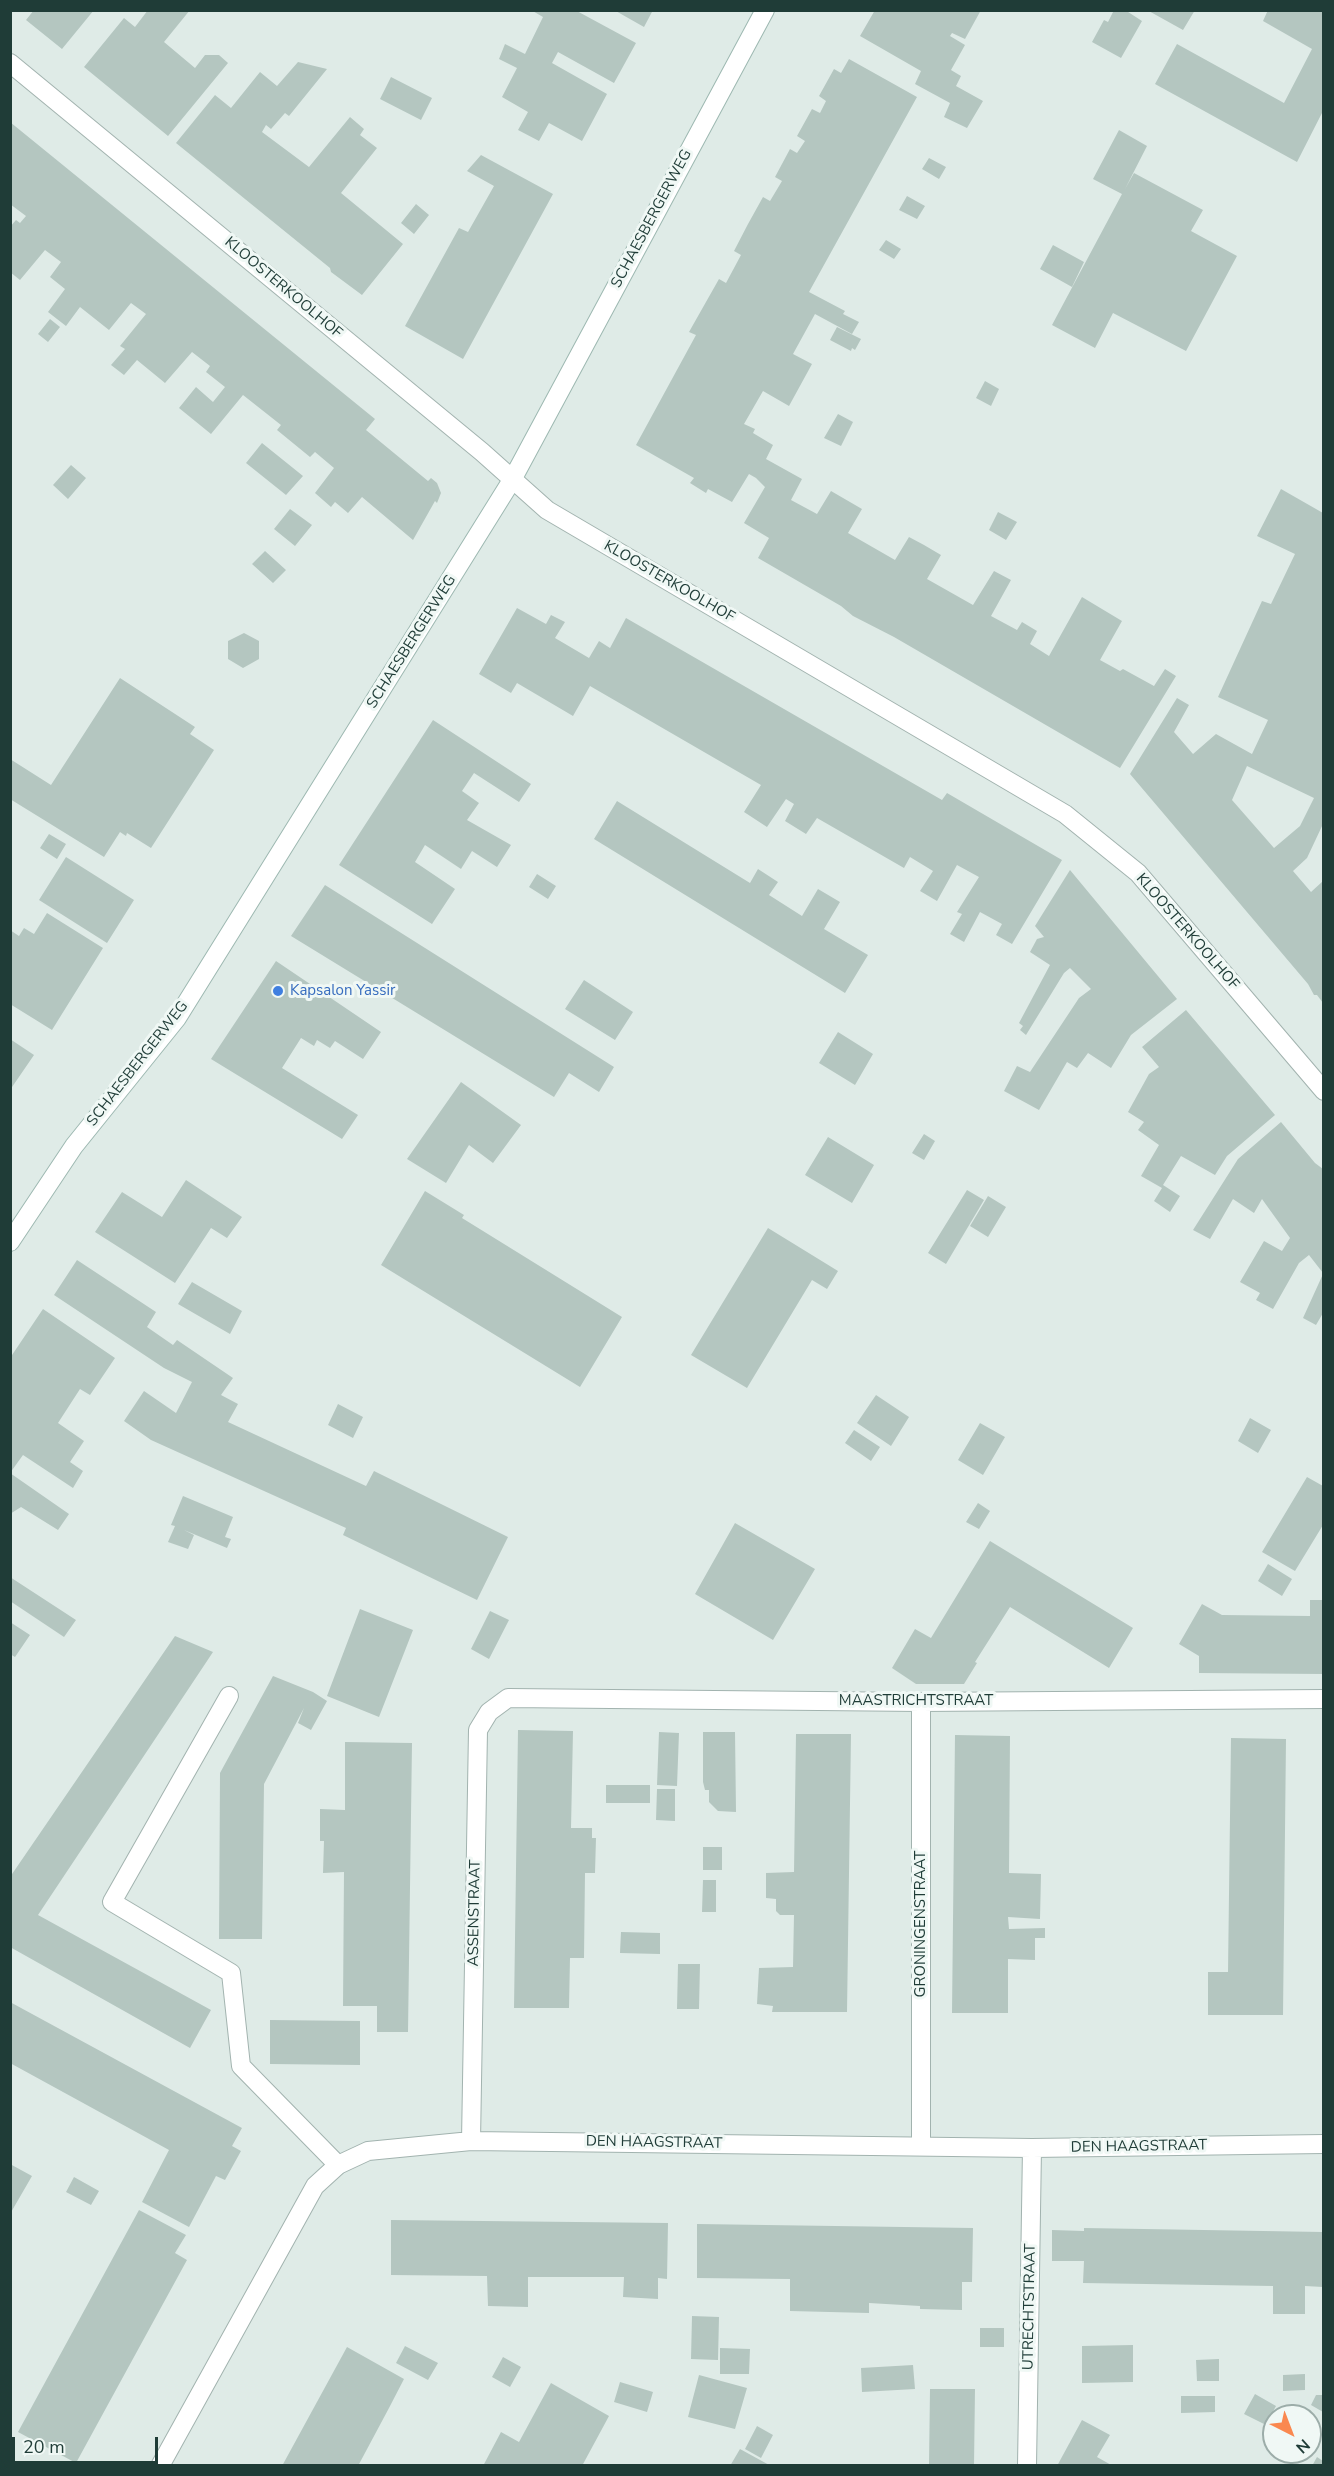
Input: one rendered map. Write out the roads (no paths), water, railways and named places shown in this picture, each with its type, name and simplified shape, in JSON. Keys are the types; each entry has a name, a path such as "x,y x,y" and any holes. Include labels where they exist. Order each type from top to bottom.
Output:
{"street":[{"name":"SCHAESBERGERWEG","path":"10,1242 74,1146 177,1018 512,480 765,10"},
{"name":"KLOOSTERKOOLHOF","path":"10,63 473,444 547,510 1065,814 1138,873 1323,1091"},
{"path":"229,1696 112,1902 231,1973 241,2066 338,2165"},
{"name":"MAASTRICHTSTRAAT","path":"508,1698 921,1702 1323,1699"},
{"name":"ASSENSTRAAT","path":"471,2141 478,1730 489,1713 508,1698"},
{"name":"GRONINGENSTRAAT","path":"921,1702 921,2146"},
{"name":"DEN HAAGSTRAAT","path":"160,2466 315,2186 338,2165 368,2151 471,2141 1032,2148 1323,2144"},
{"name":"UTRECHTSTRAAT","path":"1027,2466 1032,2148"}],"place":[{"name":"Kapsalon Yassir","path":"278,991"}]}
